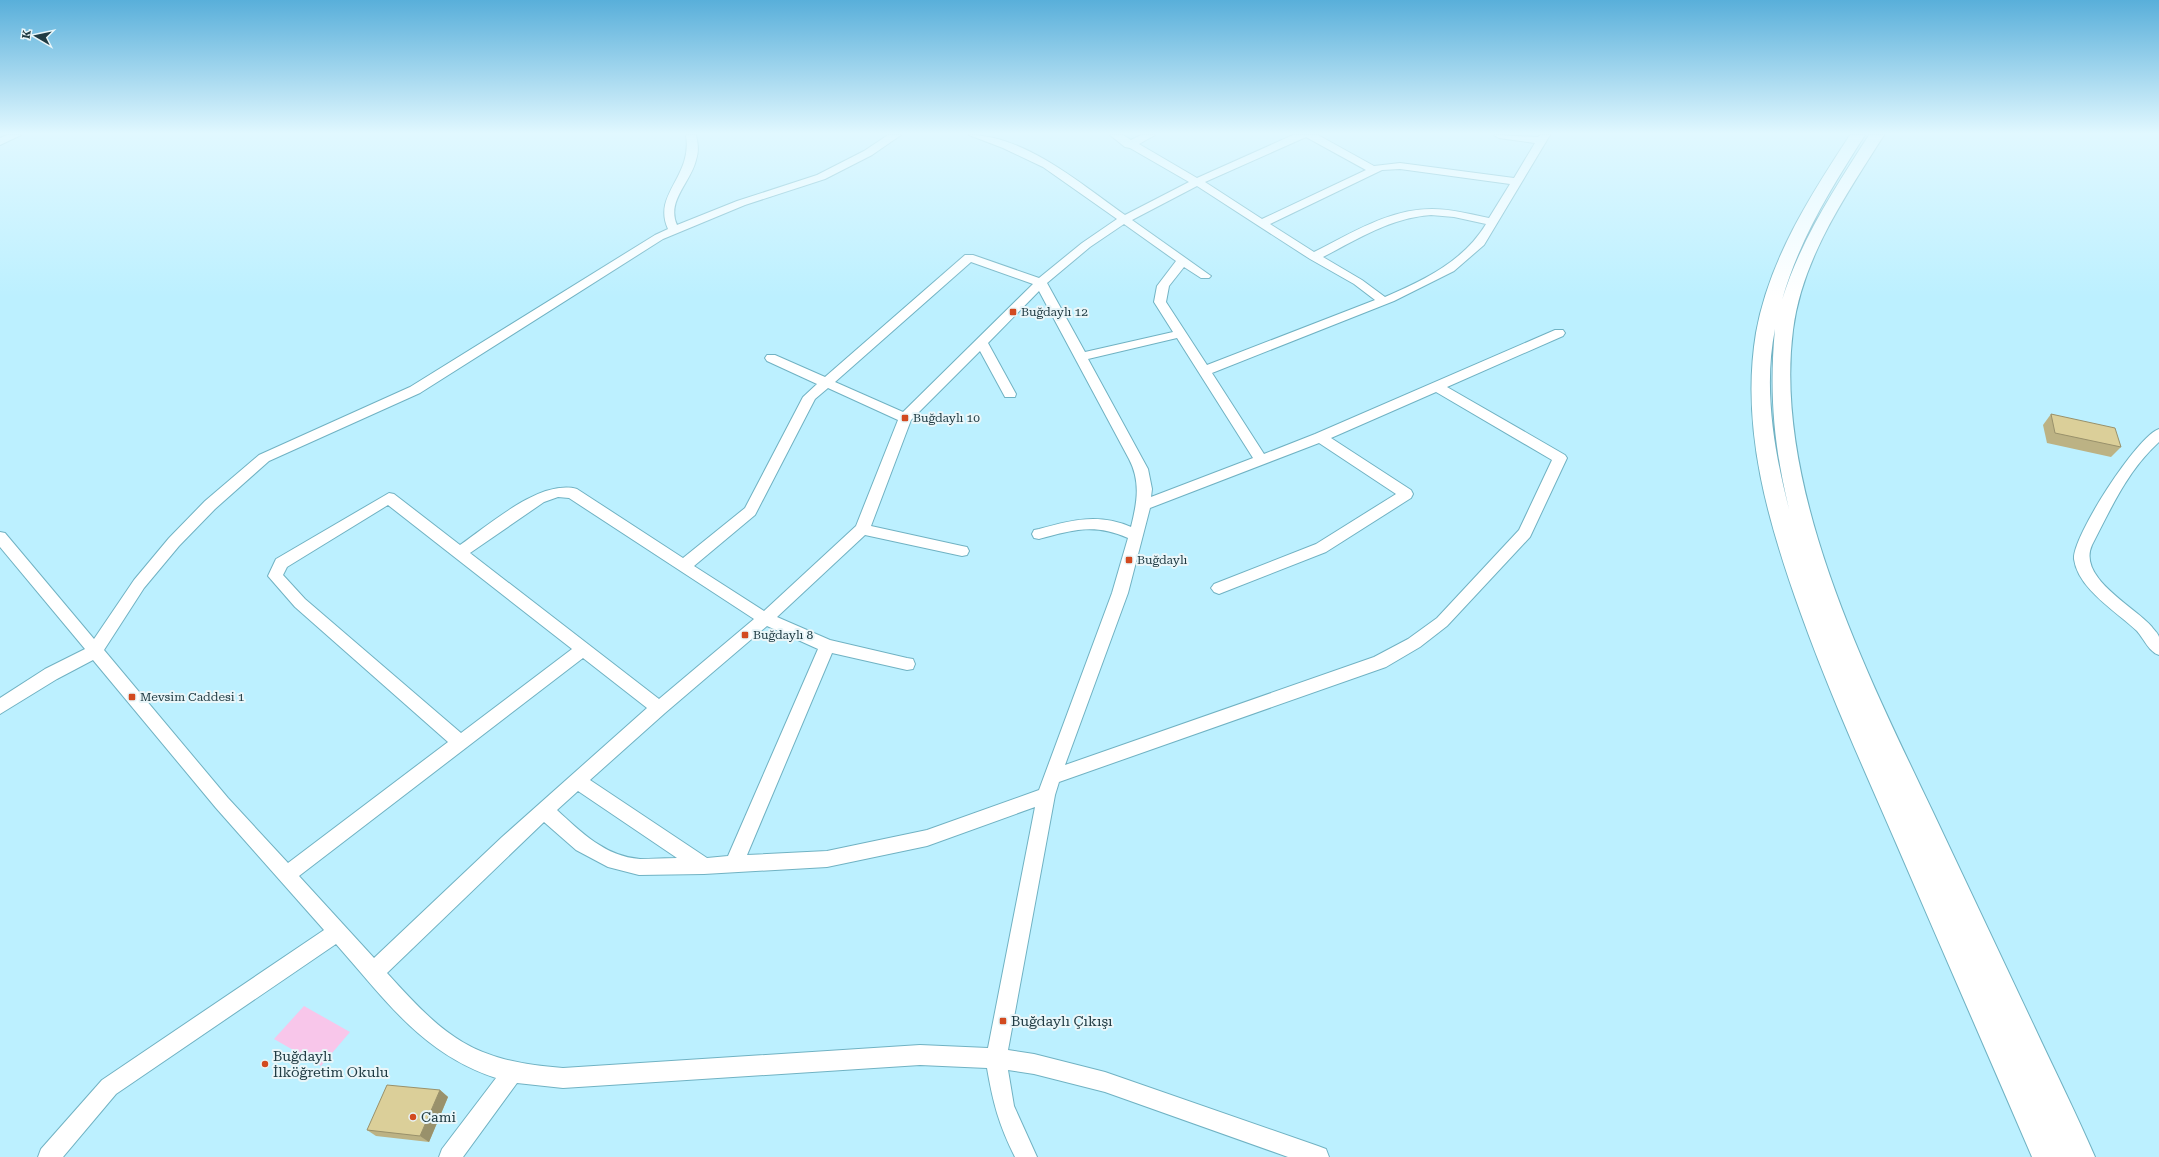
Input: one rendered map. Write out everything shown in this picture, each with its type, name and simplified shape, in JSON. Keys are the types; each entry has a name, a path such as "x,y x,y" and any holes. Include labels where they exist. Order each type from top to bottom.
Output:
{"highway":[{"path":"1823,189 1806,216 1788,254 1774,293 1765,335 1761,378 1762,421 1770,470 1792,556 1836,676 1877,774 2048,1157"},
{"path":"1843,189 1823,222 1803,264 1789,304 1783,344 1781,381 1783,427 1789,468 1801,519 1813,556 1861,682 1905,782 2079,1157"}],"street":[{"path":"674,230 668,216 668,206 677,189"},
{"path":"0,707 51,674 94,652 135,589 174,542 218,497 264,458 415,390 644,246 674,230 742,203 784,189"},
{"path":"1080,189 1205,276"},
{"path":"374,972 578,781 659,708 764,619 862,529 906,418 1041,283 1080,250 1123,220 1183,189"},
{"path":"1208,189 1314,257 1358,282 1383,301"},
{"path":"1261,224 1332,189"},
{"path":"1204,371 1383,301 1444,273 1461,262 1480,243 1491,222 1512,189"},
{"path":"1314,257 1388,220 1408,214 1440,212 1491,222"},
{"path":"684,566 750,511 810,397 969,257 1041,283 1141,469 1145,489 1144,505 1118,600 1046,795 996,1058 1004,1106 1012,1129 1026,1157"},
{"path":"1183,260 1163,286 1159,297 1160,302 1261,460"},
{"path":"1144,505 1320,437 1558,333"},
{"path":"1082,357 1180,334"},
{"path":"982,343 1010,394"},
{"path":"771,358 906,418"},
{"path":"1053,777 1380,662 1419,640 1454,610 1525,533 1560,458 1436,386"},
{"path":"2159,434 2147,444 2120,481 2094,526 2082,552 2082,557 2085,570 2094,583 2143,626 2159,649"},
{"path":"1219,588 1321,548 1406,494 1320,437"},
{"path":"459,553 539,498 551,493 565,492 578,495 764,619 827,646 908,664"},
{"path":"460,742 300,603 275,576 281,563 388,498 659,708"},
{"path":"1039,534 1088,522 1113,526 1136,536"},
{"path":"862,529 962,551"},
{"path":"0,537 94,652 222,804 416,1019 448,1047 468,1058 512,1073 563,1078 920,1055 996,1058 1041,1065 1106,1082 1318,1157"},
{"path":"734,864 827,646"},
{"path":"286,875 582,649"},
{"path":"578,781 704,866"},
{"path":"545,811 582,844 608,859 639,867 704,866 827,859 927,838 1046,795"},
{"path":"49,1157 108,1087 338,932"},
{"path":"450,1157 512,1073"}],"shaded area":[{"path":"304,1006 350,1032 321,1066 274,1039"}],"building":[{"path":"2051,414 2115,428 2121,447 2055,433"},
{"name":"Cami","path":"387,1085 440,1090 420,1136 367,1130"}],"place":[{"name":"Buğdaylı 12","path":"1013,312"},
{"name":"Buğdaylı 10","path":"905,418"},
{"name":"Buğdaylı","path":"1129,560"},
{"name":"Buğdaylı 8","path":"745,635"},
{"name":"Mevsim Caddesi 1","path":"132,697"},
{"name":"Buğdaylı Çıkışı","path":"1003,1021"},
{"name":"Buğdaylı İlköğretim Okulu","path":"265,1064"},
{"name":"Cami","path":"413,1117"}]}
